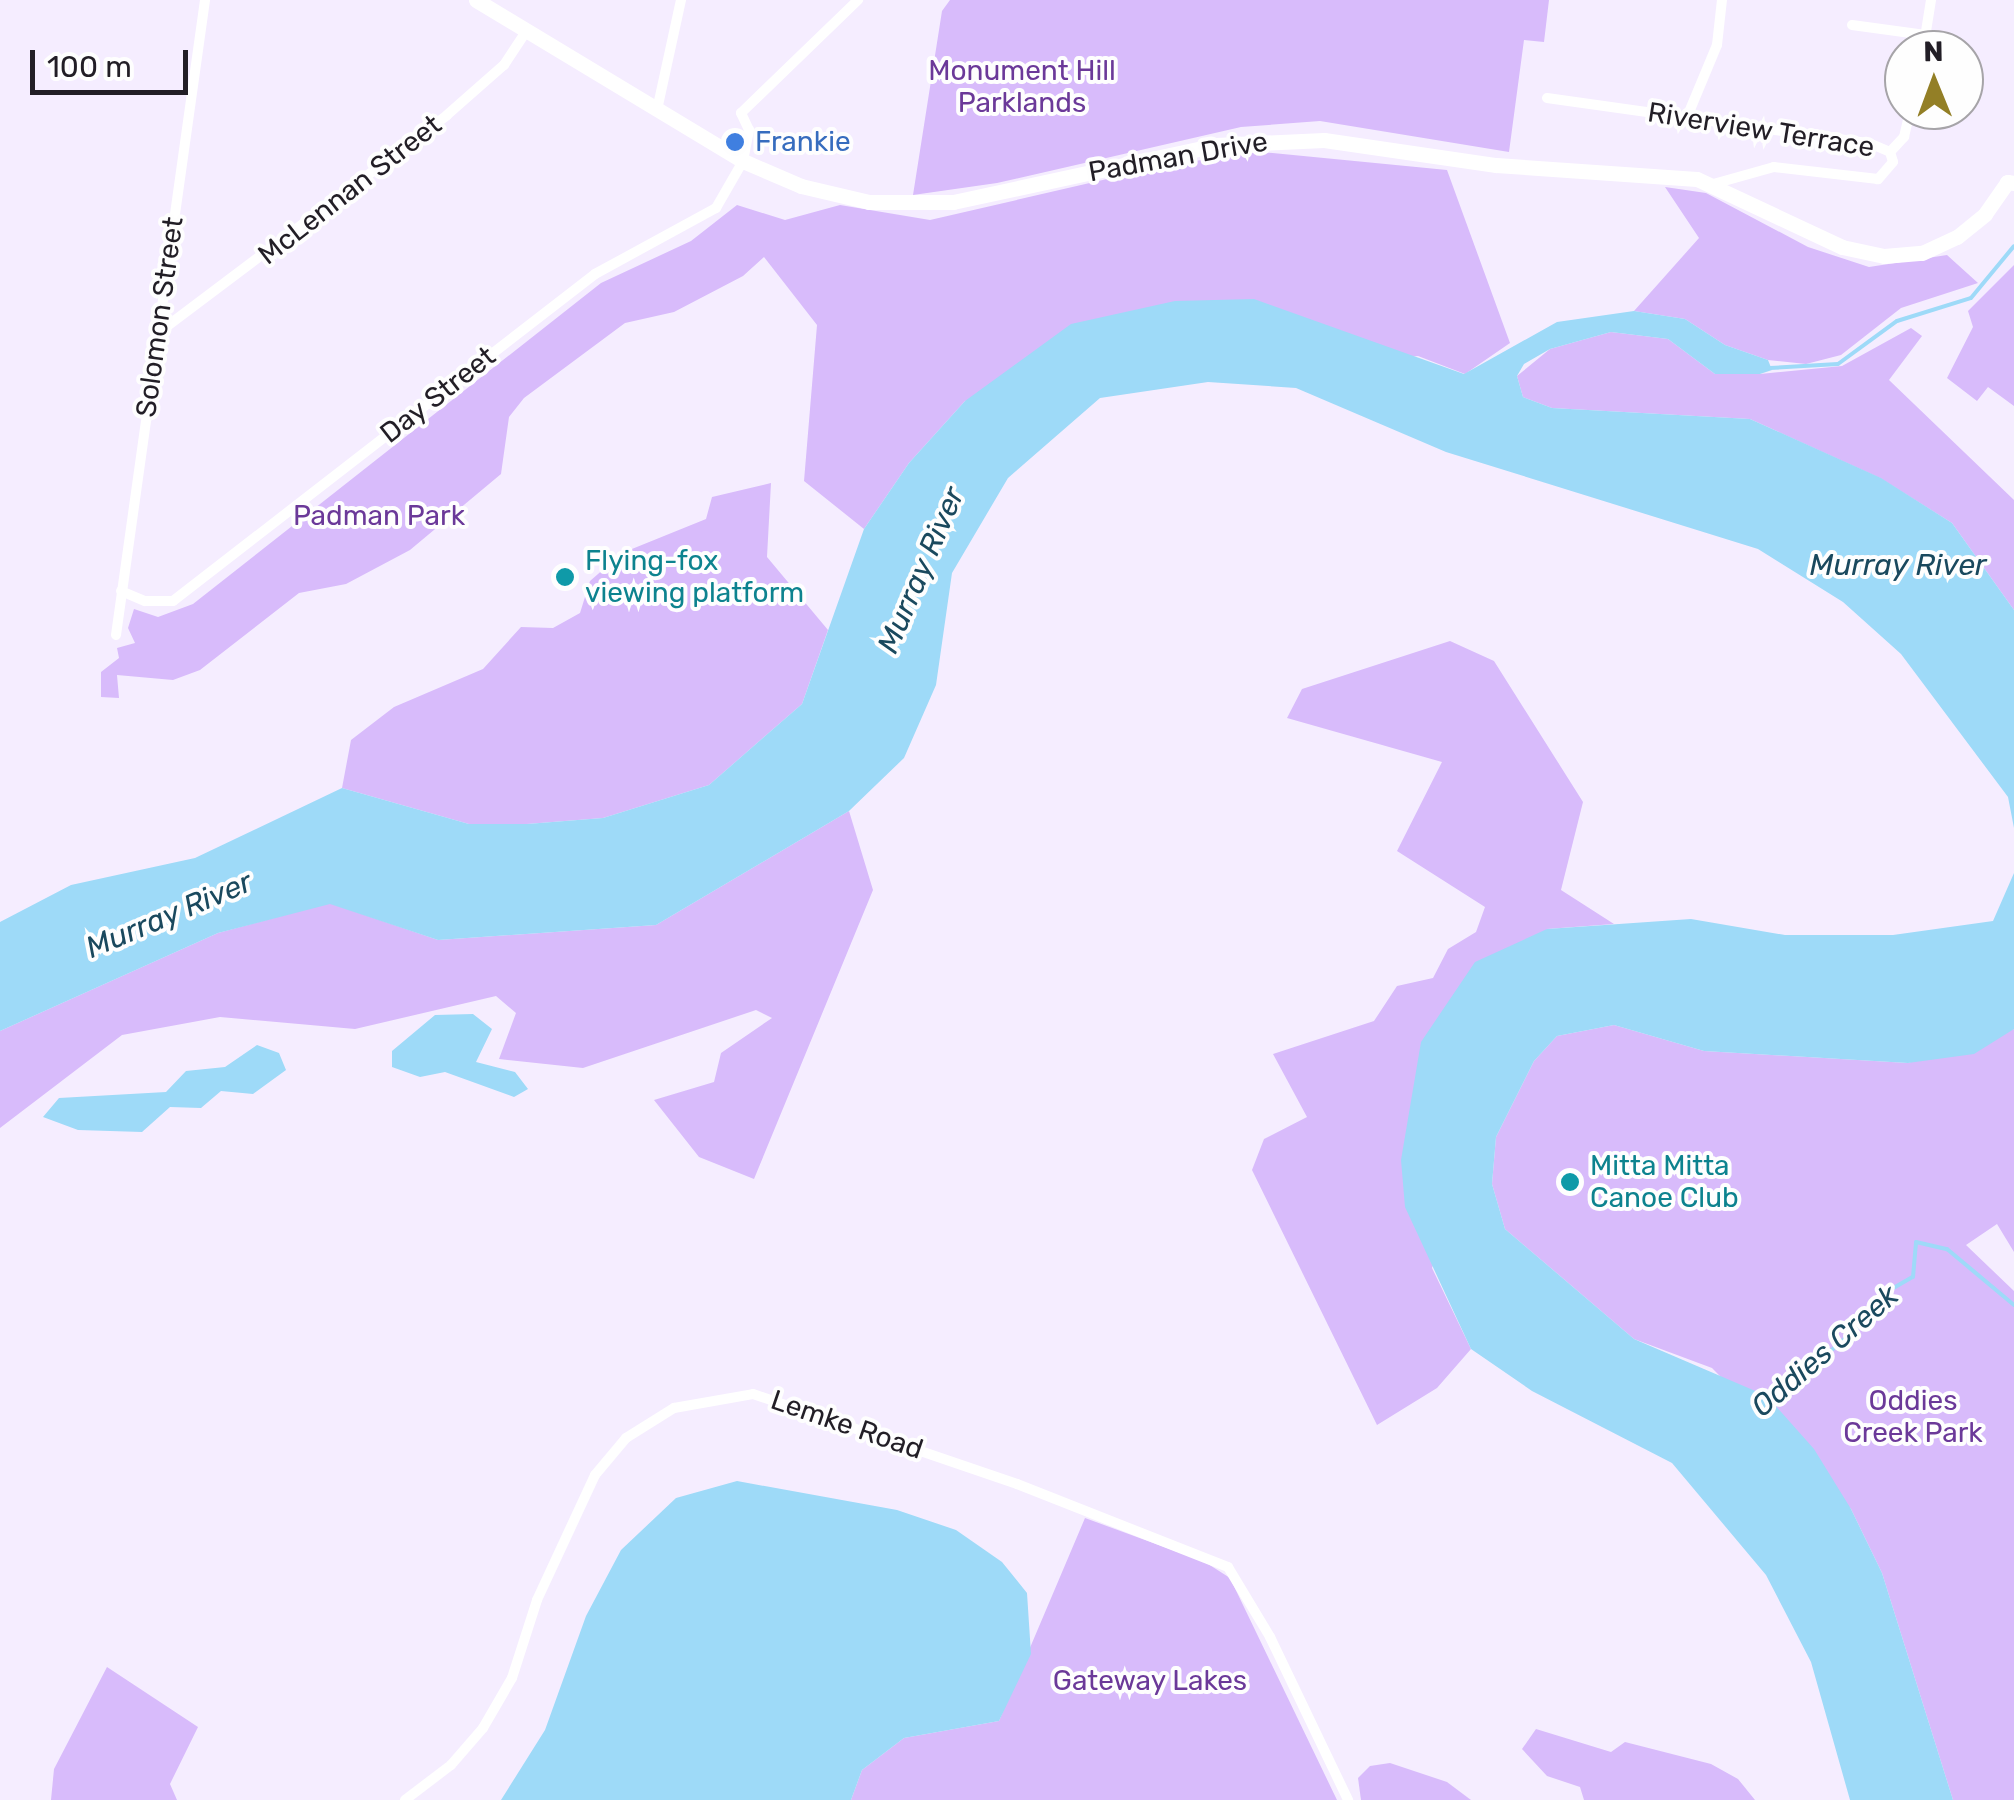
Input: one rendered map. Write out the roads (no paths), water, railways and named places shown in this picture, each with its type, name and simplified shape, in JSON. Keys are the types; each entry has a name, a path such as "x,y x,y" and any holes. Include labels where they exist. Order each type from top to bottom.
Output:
{"main road":[{"name":"Padman Drive","path":"476,0 743,162 825,194 903,205 972,199 1191,150 1269,139 1713,184 1832,243 1884,256 1922,253 1957,238 1986,214 2011,183"}],"street":[{"name":"Solomon Street","path":"116,635 205,0"},
{"path":"657,110 681,0"},
{"path":"743,162 749,130 741,112 858,0"},
{"path":"1687,117 1717,45 1722,0"},
{"path":"1926,30 1932,0"},
{"path":"1852,25 1888,30"},
{"name":"McLennan Street","path":"158,333 448,115 504,65 526,30"},
{"name":"Riverview Terrace","path":"1547,98 1869,142 1890,152 1890,171 1878,179 1774,166 1713,184"},
{"path":"1890,152 1905,130"},
{"name":"Day Street","path":"121,591 145,600 173,600 594,274 716,208 743,162"},
{"name":"Lemke Road","path":"404,1800 451,1764 484,1728 512,1678 536,1600 595,1475 626,1438 674,1408 753,1394 1055,1497 1228,1567 1270,1636 1348,1800"}],"water":[{"name":"Murray River","path":"1254,299 1464,374 1557,322 1634,311 1685,319 1725,345 1768,360 1772,370 1760,374 1715,374 1668,339 1611,332 1550,349 1524,364 1517,376 1523,397 1552,408 1750,419 1881,478 1952,523 2014,610 2014,828 2008,797 1901,654 1843,602 1758,549 1446,452 1296,388 1208,382 1100,398 1008,478 952,573 936,685 904,758 849,811 656,925 438,940 330,904 218,933 0,1031 0,922 71,885 195,858 342,788 469,824 527,824 603,818 709,785 802,704 864,529 909,463 965,401 1071,324 1175,301"},
{"path":"2014,873 2014,1029 1974,1054 1908,1063 1704,1051 1614,1025 1557,1036 1534,1061 1496,1137 1492,1184 1505,1229 1634,1339 1767,1396 1814,1449 1851,1509 1882,1573 1953,1800 1850,1800 1811,1662 1766,1575 1672,1463 1532,1391 1471,1349 1405,1207 1401,1160 1421,1042 1475,962 1547,929 1691,919 1785,935 1893,935 1993,921"},
{"path":"473,1014 492,1029 476,1062 515,1072 528,1089 514,1097 445,1072 420,1077 392,1067 392,1051 435,1015"},
{"path":"257,1045 279,1053 286,1070 253,1094 221,1091 201,1108 170,1107 142,1132 78,1130 43,1117 59,1098 166,1092 186,1071 225,1067"},
{"path":"737,1481 897,1510 956,1530 1002,1562 1027,1593 1031,1654 999,1721 904,1738 862,1770 851,1800 501,1800 545,1730 586,1616 621,1550 676,1498"}],"waterway":[{"path":"1770,368 1838,364 1897,321 1971,298 2014,246"},
{"name":"Oddies Creek","path":"1770,1403 1870,1317 1883,1294 1913,1277 1916,1242 1947,1249 2014,1305"}],"place":[{"name":"Frankie","path":"735,142"},
{"name":"Flying-fox viewing platform","path":"565,577"},
{"name":"Mitta Mitta Canoe Club","path":"1570,1182"}],"park label":[{"name":"Monument Hill Parklands","path":"1022,87"},
{"name":"Padman Park","path":"379,516"},
{"name":"Oddies Creek Park","path":"1913,1417"},
{"name":"Gateway Lakes","path":"1150,1681"}]}
